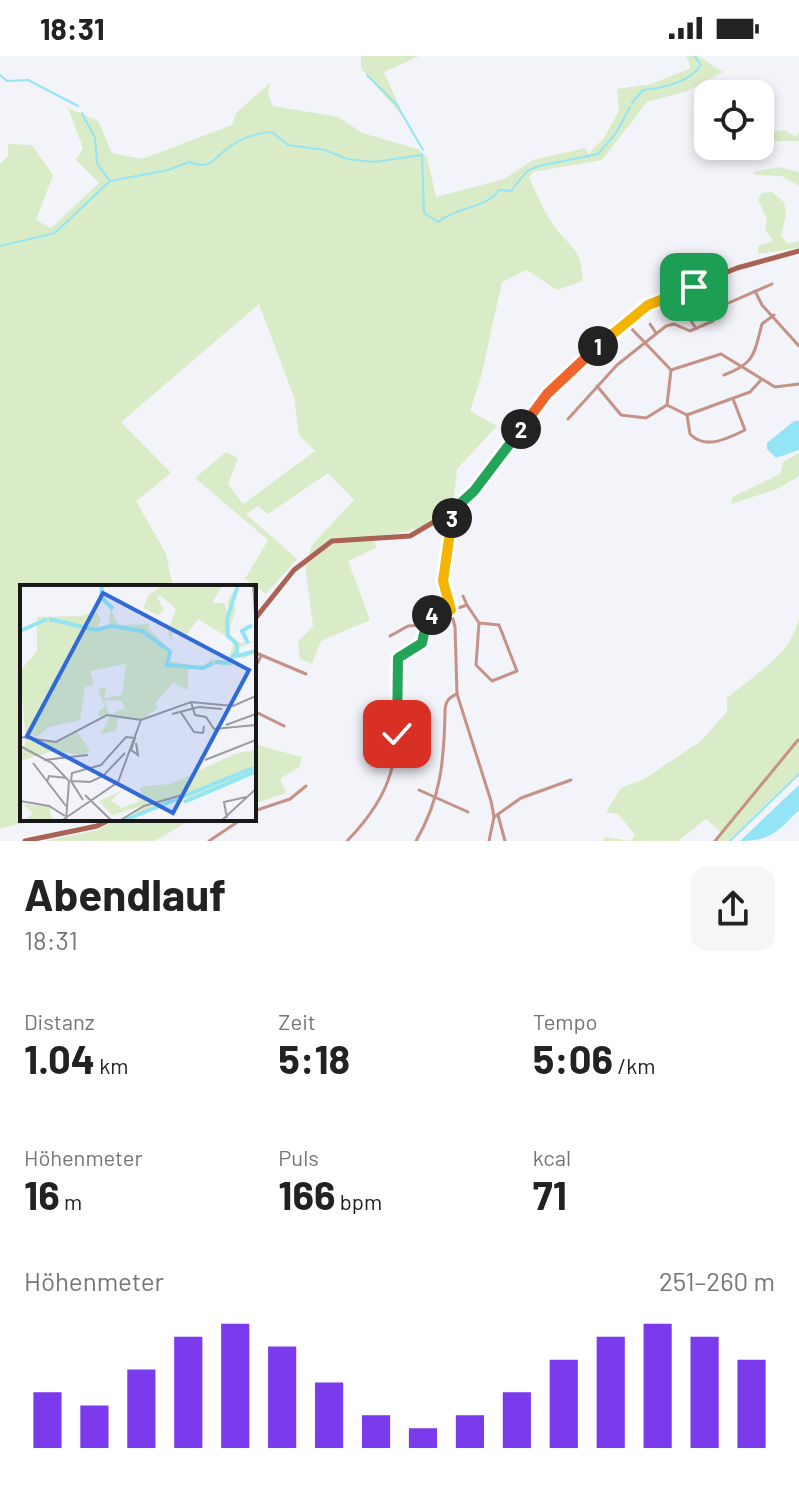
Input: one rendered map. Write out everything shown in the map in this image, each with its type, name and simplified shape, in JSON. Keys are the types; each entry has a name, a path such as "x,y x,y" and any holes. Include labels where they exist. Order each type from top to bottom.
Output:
{"street":[{"path":"256,618 294,570 332,541 410,536 451,512 474,491 556,385 625,323 666,296 754,262 799,251"},
{"path":"568,419 597,386 656,333 671,324 684,331 696,329 713,321 724,305 772,284"},
{"path":"755,291 762,305 799,346"},
{"path":"686,312 696,329"},
{"path":"724,375 744,367 759,345 762,324 774,315"},
{"path":"625,323 671,370"},
{"path":"650,324 656,333"},
{"path":"671,370 721,354 781,388 799,384"},
{"path":"667,405 671,370"},
{"path":"667,405 687,415 753,390 762,379"},
{"path":"597,386 621,415 646,418 667,405"},
{"path":"687,415 688,429 693,438 711,443 745,430 733,399"},
{"path":"451,512 453,524 443,581 455,627 457,694 505,841"},
{"path":"463,596 479,623 476,665 492,681 517,671 499,625 479,623"},
{"path":"347,841 375,809 395,769 396,665 400,655 422,643 425,625 432,615 467,605"},
{"path":"390,636 408,626 425,625"},
{"path":"256,653 306,674"},
{"path":"256,666 261,656"},
{"path":"416,841 434,797 445,756 445,706 449,697 457,694"},
{"path":"256,712 284,726"},
{"path":"715,841 798,740"},
{"path":"489,841 496,816 521,798 571,780"},
{"path":"290,799 306,786"},
{"path":"419,790 468,812"},
{"path":"256,810 299,797"},
{"path":"25,841 84,829 106,821"},
{"path":"209,841 239,821"}],"green space":[{"path":"361,56 419,56 384,72 405,119 361,68"},
{"path":"686,56 698,56 723,72 708,80 694,80 694,87 687,91 647,102 602,160 533,172 529,178 550,220 576,252 583,281 557,290 527,270 502,282 481,377 470,411 497,426 457,469 453,506 416,528 374,536 376,548 348,561 370,620 321,641 312,664 300,659 298,642 313,626 305,564 313,544 354,500 328,473 268,514 258,506 246,514 297,559 266,594 245,579 268,540 195,478 226,452 238,458 228,484 243,504 315,451 299,435 294,397 259,304 121,422 171,473 136,501 166,554 173,585 20,585 20,821 35,821 0,828 0,164 8,156 8,144 32,145 53,175 36,220 51,228 99,183 76,160 83,148 68,108 98,121 112,153 142,159 232,125 236,113 270,83 268,94 273,106 339,117 362,133 418,149 427,157 436,197 504,179 533,160 585,148 593,160 590,152 604,138 619,110 617,89 651,84 691,68"},
{"path":"784,130 796,137 799,131 799,141 774,141 774,132"},
{"path":"779,167 799,172 799,186 782,176 756,175 753,172"},
{"path":"772,192 784,202 786,215 781,236 788,244 799,241 799,248 758,254 758,246 773,241 765,230 767,220 758,200 762,193"},
{"path":"799,453 799,476 777,489 731,504 733,497 780,474 783,462"},
{"path":"799,617 799,773 728,841 713,841 721,832 706,819 678,841 631,841 635,835 618,814 606,812 621,788 644,779 701,741 727,712 727,698 780,654 795,631"},
{"path":"256,745 302,757 299,767 280,779 286,793 256,803"},
{"path":"113,821 189,821 154,841 45,841 98,830"},
{"path":"604,837 631,841 604,841"}],"water":[{"path":"794,421 799,421 799,450 776,458 767,449 767,443"},
{"path":"799,785 799,810 785,824 767,837 740,841"}],"waterway":[{"path":"632,103 643,90 667,86 690,76 701,65 694,56"},
{"path":"0,75 7,81 28,80 78,106"},
{"path":"367,75 397,105 423,150"},
{"path":"422,155 424,213 438,222 487,201 499,190 511,191 527,171 598,154 616,133 630,107"},
{"path":"82,113 95,138 97,163 109,180"},
{"path":"0,246 55,233 110,181 168,170 189,162 208,164 236,143 261,133 272,132 288,145 325,150 347,159 374,162 422,155"},
{"path":"730,841 799,774"}],"route":[{"path":"397,734 395,698 398,658 425,639 427,619 451,610 443,581 453,524 451,512 474,491 547,394 587,356 648,305 694,287"}]}
